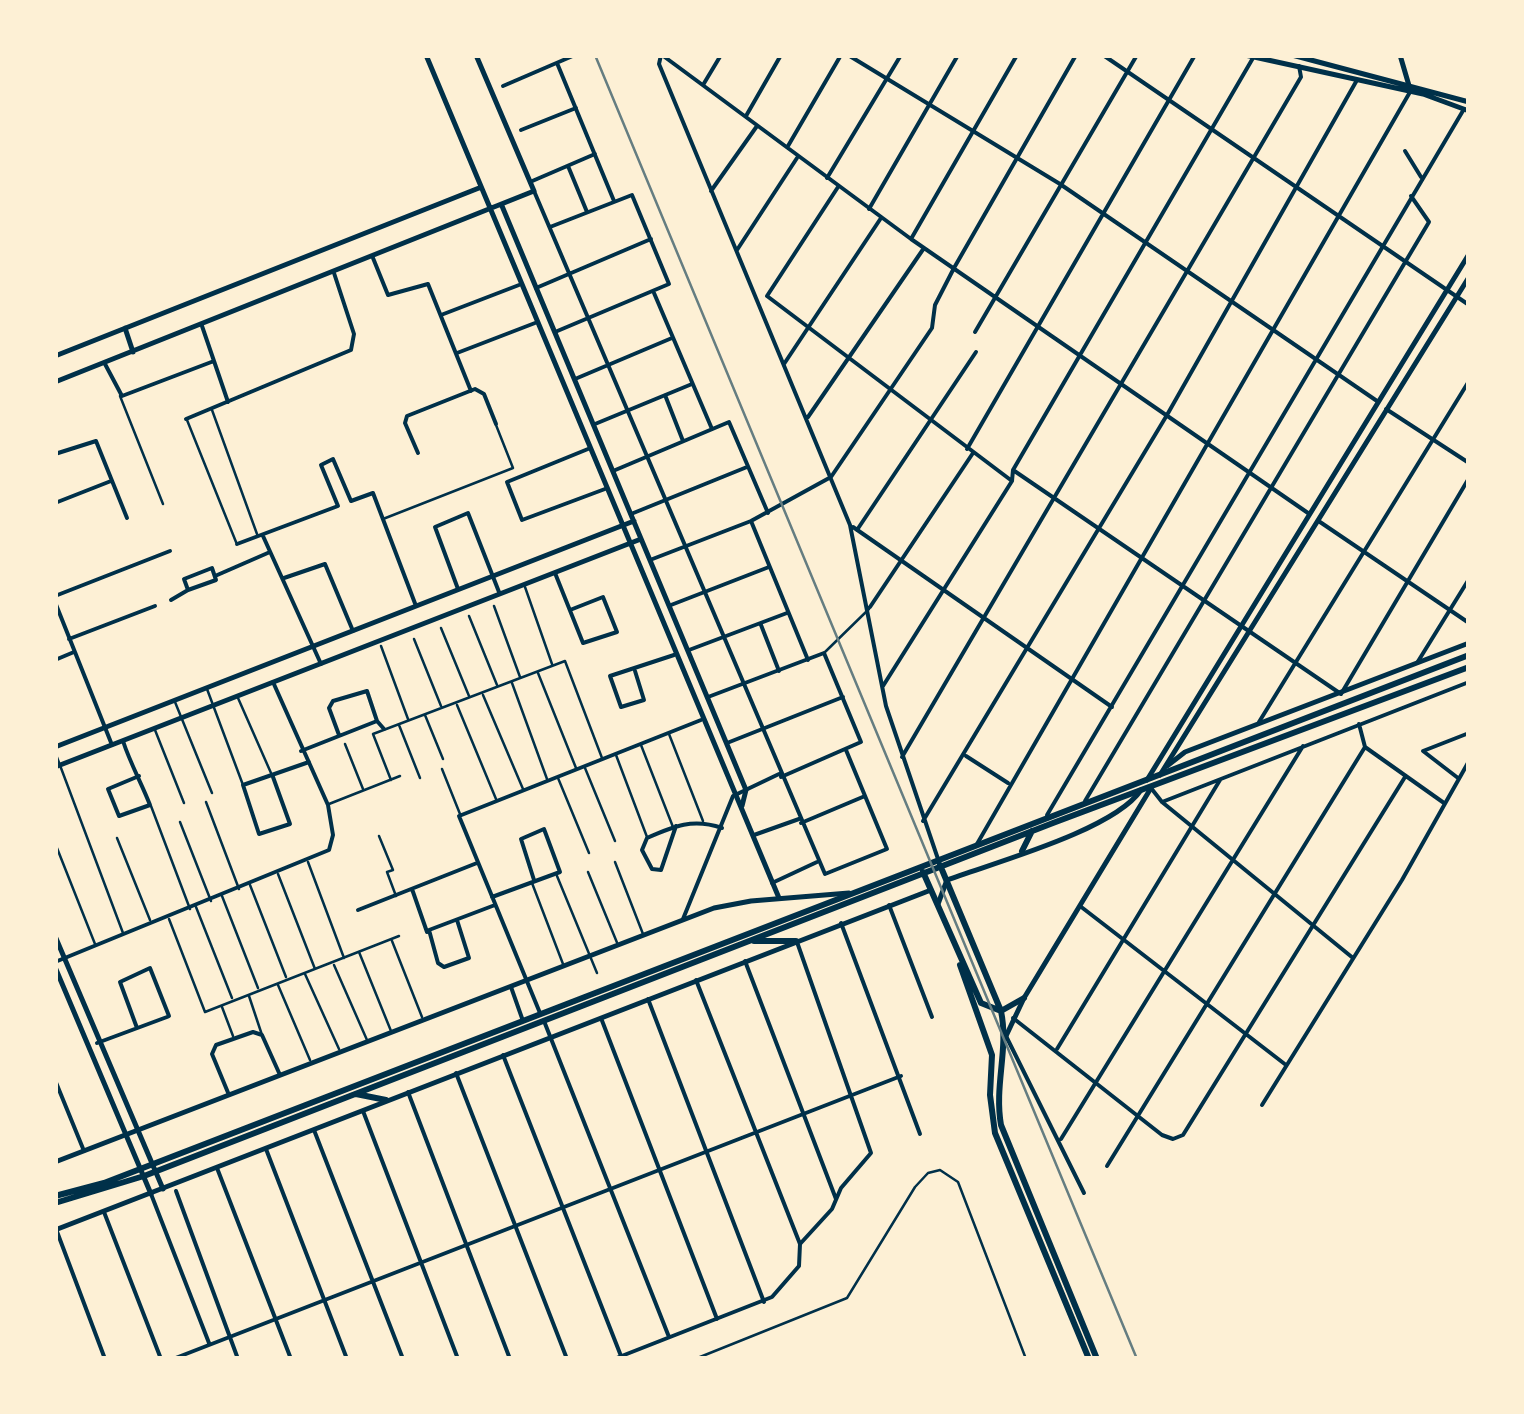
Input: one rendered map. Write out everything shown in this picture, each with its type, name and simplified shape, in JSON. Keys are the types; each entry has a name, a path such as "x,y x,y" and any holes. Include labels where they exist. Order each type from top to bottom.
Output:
{"main road":[{"path":"939,863 1085,800 1469,655"},
{"path":"542,1018 748,941 939,863 1151,788 1469,667"},
{"path":"1022,851 1032,831"},
{"path":"939,863 1001,1010 1005,1038 998,1083 1001,1125 1098,1359"},
{"path":"922,870 992,1055 990,1094 995,1132 1088,1359"},
{"path":"154,1168 355,1094 852,893 922,870"},
{"path":"748,941 796,941"},
{"path":"960,965 980,1004 1001,1010 1024,998"},
{"path":"55,1199 143,1173 525,1025"},
{"path":"355,1094 386,1100"}],"street":[{"path":"426,55 604,490 780,898"},
{"path":"476,55 825,874 887,850 846,750"},
{"path":"503,86 575,55"},
{"path":"939,863 901,759 882,686 850,524 710,191 660,64 662,55 911,240 1308,513"},
{"path":"703,86 721,55"},
{"path":"745,117 781,55"},
{"path":"786,148 844,55 1060,184 1377,401"},
{"path":"826,178 900,55"},
{"path":"868,209 958,55"},
{"path":"911,240 1017,55"},
{"path":"650,560 751,521 831,477 932,328 935,305 954,268 1076,55"},
{"path":"1103,55 1469,305"},
{"path":"975,332 1137,55"},
{"path":"967,449 1194,55"},
{"path":"1046,816 1411,196 1466,110 1410,92 1244,55"},
{"path":"901,759 1301,77 1296,55 1469,102"},
{"path":"976,844 1069,678 1275,332 1410,92 1400,55"},
{"path":"882,686 1012,481 1013,470 1254,57"},
{"path":"557,62 614,201"},
{"path":"924,821 1166,415 1358,80"},
{"path":"521,130 576,108"},
{"path":"710,191 757,126"},
{"path":"1405,152 1422,178"},
{"path":"530,182 595,154"},
{"path":"737,250 798,157"},
{"path":"568,166 587,212"},
{"path":"757,300 767,296 838,187"},
{"path":"55,356 479,188"},
{"path":"55,382 534,191"},
{"path":"550,227 632,195 669,284 555,332"},
{"path":"1085,800 1206,603 1336,374 1430,220 1411,196"},
{"path":"502,206 746,790 742,806"},
{"path":"784,364 880,218"},
{"path":"536,288 651,239"},
{"path":"806,420 924,248"},
{"path":"938,906 946,880 1118,814 1140,792 1239,624 1469,254"},
{"path":"373,258 387,294 427,283 471,390"},
{"path":"334,273 354,334 352,350 186,418 237,544 338,506 321,464 332,458 351,501 373,493 416,606"},
{"path":"1084,1193 1061,1140 1005,1038 1013,1018 1132,818 1469,276"},
{"path":"441,315 519,285"},
{"path":"654,292 712,430"},
{"path":"767,296 1012,481"},
{"path":"457,353 535,323"},
{"path":"202,326 228,402"},
{"path":"124,328 134,352"},
{"path":"574,379 672,338"},
{"path":"857,530 976,352"},
{"path":"120,396 214,361"},
{"path":"104,363 163,504"},
{"path":"1256,726 1469,381"},
{"path":"593,424 692,384"},
{"path":"383,519 513,468 484,394 471,390 407,416 405,423 418,454"},
{"path":"665,395 683,441"},
{"path":"211,408 260,535 320,664"},
{"path":"1386,409 1469,463"},
{"path":"613,471 729,422 768,513"},
{"path":"55,454 94,440 126,518"},
{"path":"507,482 588,450"},
{"path":"708,697 824,653 869,609 973,453"},
{"path":"1342,458 1352,465"},
{"path":"124,935 58,766 55,749 620,526 666,501 747,468"},
{"path":"1013,470 1340,694"},
{"path":"504,472 523,521 604,490"},
{"path":"1340,694 1469,478"},
{"path":"55,503 111,481"},
{"path":"458,590 435,526 466,513 474,518 500,594"},
{"path":"1318,520 1469,623"},
{"path":"751,521 808,660"},
{"path":"850,524 1112,706"},
{"path":"58,766 642,539"},
{"path":"112,745 55,599 170,551"},
{"path":"214,576 270,552"},
{"path":"282,579 325,564 353,631"},
{"path":"669,606 769,567"},
{"path":"171,600 216,580 212,568 184,579 188,590"},
{"path":"555,573 570,610 585,644 617,632 603,598 570,610"},
{"path":"1417,664 1469,578"},
{"path":"524,584 553,666"},
{"path":"69,639 155,606"},
{"path":"494,606 520,678"},
{"path":"688,650 724,640 787,613"},
{"path":"469,616 498,686"},
{"path":"761,625 779,671"},
{"path":"441,628 470,697"},
{"path":"414,639 441,708"},
{"path":"1162,772 1186,752 1469,643"},
{"path":"381,646 409,720"},
{"path":"55,660 74,652"},
{"path":"683,919 733,796 861,742 824,653"},
{"path":"635,671 644,700 621,707 609,677 674,655"},
{"path":"390,780 372,734 565,661 603,759"},
{"path":"537,672 577,769"},
{"path":"512,681 548,780"},
{"path":"210,1344 55,965 330,850 333,835 328,805 311,762 301,751 274,682"},
{"path":"1162,802 1469,682"},
{"path":"206,688 259,834 290,824 238,696"},
{"path":"339,735 330,702 367,692 384,729"},
{"path":"482,692 523,790"},
{"path":"726,743 842,697"},
{"path":"174,700 212,793"},
{"path":"456,702 496,801"},
{"path":"424,714 443,760"},
{"path":"301,751 377,720"},
{"path":"460,815 702,720"},
{"path":"399,724 420,778"},
{"path":"1359,724 1365,747 1445,805"},
{"path":"155,729 184,804"},
{"path":"669,733 702,821"},
{"path":"1458,779 1422,751 1469,733"},
{"path":"123,741 150,805 154,827 233,1000"},
{"path":"345,744 364,791"},
{"path":"615,754 647,838 642,850 652,869 661,870 675,826 641,744"},
{"path":"1061,1140 1304,746"},
{"path":"1106,1166 1365,747"},
{"path":"964,755 1008,783"},
{"path":"1262,1105 1469,760"},
{"path":"243,785 311,762"},
{"path":"584,766 615,842"},
{"path":"442,769 670,1337"},
{"path":"138,776 108,789 120,816 150,805"},
{"path":"328,805 400,776"},
{"path":"557,777 590,854"},
{"path":"1013,1018 1162,1136 1173,1139 1187,1130 1405,777"},
{"path":"1056,1051 1220,780"},
{"path":"1151,788 1162,802 1353,958"},
{"path":"754,835 865,796"},
{"path":"206,802 239,890"},
{"path":"1118,814 1120,823 1132,818"},
{"path":"647,838 675,826 702,821 722,828"},
{"path":"180,822 211,901"},
{"path":"563,966 521,839 540,830 546,831 597,973"},
{"path":"378,836 392,870 387,872 396,896"},
{"path":"117,838 151,924"},
{"path":"55,843 96,946"},
{"path":"308,862 344,958"},
{"path":"615,862 643,934"},
{"path":"772,883 817,862"},
{"path":"358,910 477,863"},
{"path":"588,872 618,944"},
{"path":"492,897 558,873"},
{"path":"278,874 315,969"},
{"path":"250,885 287,980"},
{"path":"412,890 440,965 467,960 470,955 456,920"},
{"path":"105,1359 56,1230 931,890"},
{"path":"55,1162 683,919 733,903 852,893"},
{"path":"222,896 259,990"},
{"path":"429,932 494,905"},
{"path":"889,905 932,1016"},
{"path":"1080,906 1286,1066"},
{"path":"168,918 204,1012 400,936"},
{"path":"841,923 920,1134"},
{"path":"55,936 97,1043 163,1189"},
{"path":"392,939 424,1020"},
{"path":"796,941 872,1151 800,1244"},
{"path":"359,952 392,1032"},
{"path":"745,961 836,1200"},
{"path":"332,962 367,1042"},
{"path":"97,1043 137,1028 170,1012 150,968 120,982 137,1028"},
{"path":"304,973 340,1052"},
{"path":"503,1055 617,1358 764,1302 799,1266 800,1244 696,980"},
{"path":"278,984 312,1063"},
{"path":"511,986 525,1025"},
{"path":"248,995 280,1075"},
{"path":"648,999 764,1302"},
{"path":"221,1005 234,1038"},
{"path":"601,1018 717,1320"},
{"path":"229,1096 212,1054 216,1045 253,1032 262,1035"},
{"path":"456,1073 567,1359"},
{"path":"173,1359 901,1076"},
{"path":"55,1080 84,1151"},
{"path":"408,1092 510,1359"},
{"path":"362,1111 458,1359"},
{"path":"314,1130 403,1359"},
{"path":"266,1149 346,1359"},
{"path":"217,1168 291,1359"},
{"path":"695,1359 847,1298 915,1186 928,1173 940,1170 958,1182 1026,1359"},
{"path":"176,1191 238,1359"},
{"path":"104,1212 161,1359"}],"railway":[{"path":"595,55 1137,1359"}]}
